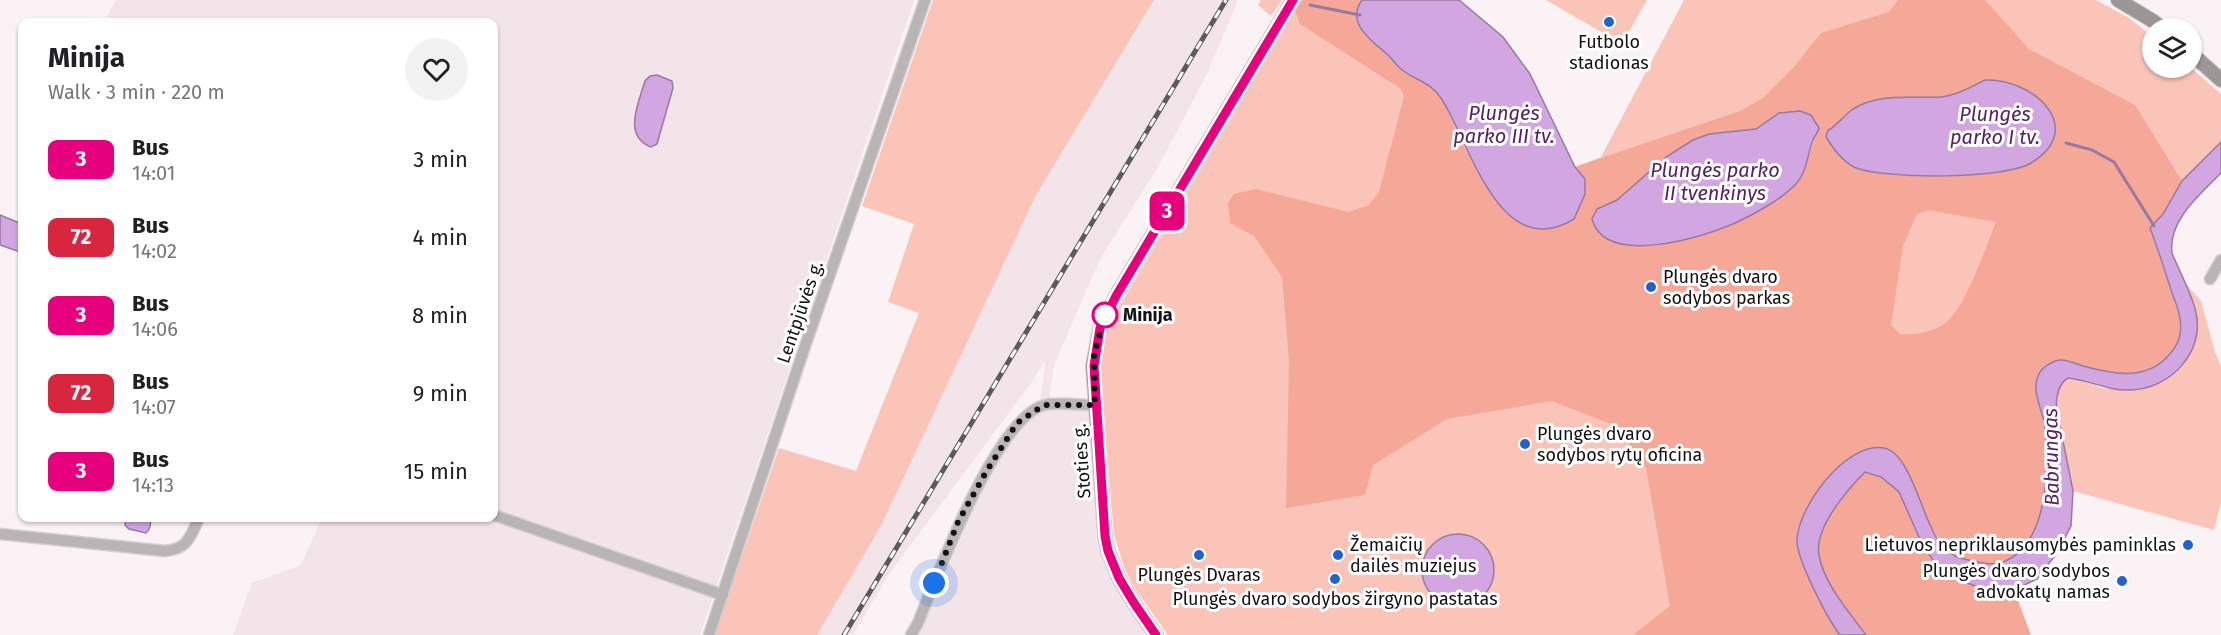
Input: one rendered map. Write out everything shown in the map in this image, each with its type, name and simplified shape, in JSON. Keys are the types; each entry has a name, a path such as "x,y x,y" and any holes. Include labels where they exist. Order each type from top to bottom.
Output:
{"main road":[{"name":"Stoties g.","path":"1156,635 1119,578 1108,551 1095,405 1094,355 1106,314 1293,0"},
{"path":"2118,0 2148,18"},
{"path":"2202,63 2221,80"}],"street":[{"name":"Lentpjūvės g.","path":"710,635 799,364 925,0"},
{"path":"2210,279 2221,260"},
{"path":"911,635 918,623 958,522 1017,423 1044,405 1095,405"},
{"path":"498,516 723,596"},
{"path":"0,534 165,551 183,547 196,522"}],"shaded area":[{"path":"116,0 914,0 700,635 233,635 252,583 301,565 320,522 498,522 498,18 106,18"},
{"path":"933,0 1154,0 1036,195 881,526 817,635 715,635 779,448 856,471 919,313 888,302 914,224 862,206"},
{"path":"1154,0 1238,0 1207,74 1158,167 1103,254 1093,275 1054,365 1049,400 1040,401 1044,361 1034,379 892,570 853,635 817,635 881,526 1036,195"},
{"path":"1261,0 1282,0 1271,16 1258,5"},
{"name":"Plungės dvaro sodybos parkas","path":"1302,0 1459,0 1503,37 1530,74 1575,167 1601,157 1684,0 2096,0 2129,18 2142,28 2142,78 2202,78 2221,94 2221,142 2182,181 2061,360 1832,624 1840,635 1168,635 1136,590 1125,570 1114,535 1100,365 1104,338 1111,321"},
{"path":"1302,0 1362,0 1358,6 1390,57 1402,70 1433,87 1442,99 1466,151 1537,229 1551,229 1565,224 1585,179 1575,167 1740,111 1763,98 1794,67 1821,33 1889,12 1898,0 1985,0 2029,49 2135,105 2182,181 2163,214 2150,228 2180,318 2179,344 2163,362 2143,372 2125,375 2061,360 2036,395 2045,426 2047,465 2041,510 2034,531 2024,548 2009,559 1990,563 1976,562 1957,557 1948,550 1884,448 1801,521 1832,624 1840,635 1633,635 1670,606 1646,468 1616,426 1552,401 1447,419 1373,465 1365,495 1286,508 1289,361 1282,277 1254,236 1230,223 1228,203 1234,194 1256,189 1349,212 1369,205 1379,192 1404,96 1401,89 1300,24 1295,11","holes":["1985,80 2050,110 2054,141 2027,165 2011,170 1969,175 1918,176 1877,173 1862,167 1828,130 1897,97 1941,97 1957,94","1800,111 1811,115 1819,128 1802,176 1794,186 1736,223 1715,231 1663,244 1625,245 1597,209 1617,200 1666,157 1693,140 1709,134 1756,129 1780,113","1928,210 1996,222 1974,277 1952,317 1939,327 1928,331 1917,334 1900,334 1891,325 1903,246 1917,214"]},
{"name":"Futbolo stadionas","path":"1546,0 1647,0 1622,44"},
{"path":"2182,279 2201,301 2221,366 2221,503 2214,530 2073,491 2057,411 2058,392 2068,378 2102,388 2133,390 2197,313"},
{"path":"1055,408 1088,408 1097,536 1101,554 1116,585 1148,635 919,635 980,492 1002,454 1024,424 1036,415"},
{"path":"1865,472 1881,477 1899,492 1910,516 1986,590 2014,590 2031,635 1866,635 1832,587 1819,555 1822,533 1833,510"}],"water":[{"name":"Plungės parko III tv.","path":"1362,0 1459,0 1503,37 1530,74 1575,167 1585,179 1585,194 1574,219 1548,229 1526,226 1507,213 1490,192 1476,168 1441,98 1427,85 1401,69 1363,31 1357,16"},
{"path":"657,75 672,81 673,88 657,144 651,147 642,142 637,135 635,118 645,81 650,76"},
{"name":"Plungės parko I tv.","path":"1985,80 2020,87 2036,96 2047,108 2054,121 2055,135 2047,149 2031,163 2017,168 1971,175 1890,174 1854,167 1841,157 1826,137 1828,130 1853,109 1874,100 1947,96"},
{"name":"Plungės parko II tvenkinys","path":"1800,111 1811,115 1819,128 1802,176 1781,197 1750,216 1701,235 1657,245 1615,242 1601,234 1592,219 1597,209 1617,200 1666,157 1693,140 1709,134 1756,129 1779,113"},
{"name":"Babrungas","path":"2221,142 2221,173 2187,209 2180,219 2172,241 2172,253 2196,313 2195,342 2189,355 2171,376 2145,388 2114,389 2068,378 2062,384 2056,406 2073,491 2071,526 2057,553 2037,579 2014,590 1986,590 1962,581 1937,566 1922,544 1899,492 1881,477 1865,472 1833,510 1819,544 1819,555 1826,576 1838,597 1866,635 1840,635 1807,574 1797,540 1799,526 1806,511 1827,479 1840,465 1855,455 1869,449 1884,448 1893,452 1901,461 1909,474 1932,530 1940,542 1953,554 1980,563 1992,564 2003,562 2018,553 2030,539 2038,522 2046,483 2045,427 2036,387 2039,374 2048,364 2061,360 2117,373 2139,372 2159,364 2172,352 2180,335 2181,325 2177,306 2150,228 2163,214 2182,181"},
{"path":"0,215 18,222 18,251 0,245"},
{"path":"125,522 150,522 146,533 129,529"},
{"path":"1458,534 1478,540 1488,550 1494,570 1488,590 1478,600 1458,606 1438,600 1428,590 1422,570 1428,550 1438,540"}],"waterway":[{"path":"1310,5 1360,15"},
{"path":"2066,143 2092,150 2114,162 2154,226"}],"railway":[{"path":"844,635 1226,0"}],"bus line":[{"name":"3","path":"1156,635 1119,578 1108,551 1094,380 1096,343 1100,328 1116,296 1293,0"}],"place":[{"name":"Futbolo stadionas","path":"1609,22"},
{"name":"Plungės dvaro sodybos parkas","path":"1651,287"},
{"name":"Minija","path":"1105,315"},
{"name":"Plungės dvaro sodybos rytų oficina","path":"1525,444"},
{"name":"Lietuvos nepriklausomybės paminklas","path":"2188,545"},
{"name":"Plungės Dvaras","path":"1199,555"},
{"name":"Žemaičių dailės muziejus","path":"1338,555"},
{"name":"Plungės dvaro sodybos žirgyno pastatas","path":"1335,579"},
{"name":"Plungės dvaro sodybos advokatų namas","path":"2122,581"}],"route":[{"path":"934,583 958,522 1017,423 1044,405 1095,405 1094,355 1105,315"}]}
